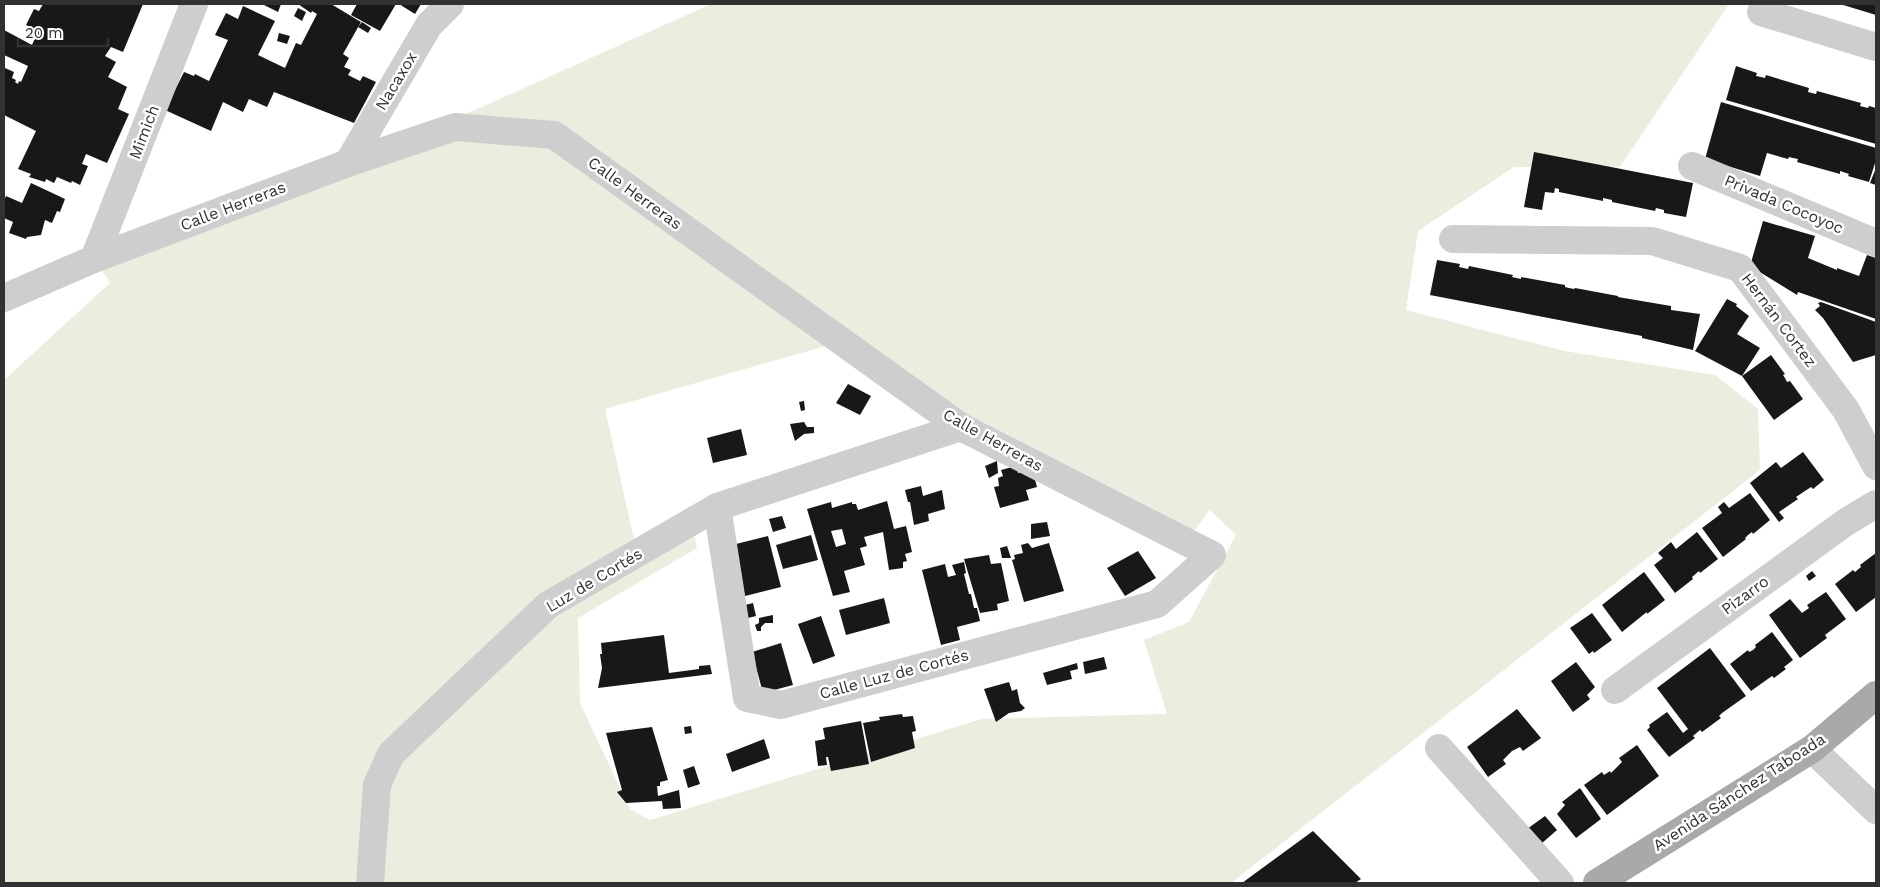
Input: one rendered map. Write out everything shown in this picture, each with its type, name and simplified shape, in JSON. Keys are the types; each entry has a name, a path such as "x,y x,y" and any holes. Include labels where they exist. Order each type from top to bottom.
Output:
{"main road":[{"name":"Avenida Sánchez Taboada","path":"1597,883 1812,748 1876,695"}],"street":[{"name":"Mimich","path":"94,259 194,4"},
{"name":"Nacaxox","path":"348,162 429,25 450,4"},
{"path":"1761,12 1876,47"},
{"name":"Calle Herreras","path":"4,298 94,259 348,162 455,127 554,135 961,426 1212,554"},
{"name":"Privada Cocoyoc","path":"1692,166 1876,243"},
{"name":"Hernán Cortez","path":"1453,239 1652,241 1740,268 1846,410 1876,466"},
{"name":"Luz de Cortés","path":"370,883 377,785 391,754 548,605 717,507 961,426"},
{"name":"Pizarro","path":"1615,690 1846,522 1876,504"},
{"name":"Calle Luz de Cortés","path":"717,507 747,698 781,705 1157,604 1212,554"},
{"path":"1439,748 1560,883"},
{"path":"1812,748 1876,810"}],"shaded area":[{"path":"711,4 1729,4 1620,167 1514,167 1418,231 1406,310 1564,351 1715,375 1758,409 1760,470 1231,883 4,883 4,380 110,283 94,259 384,151","holes":["843,341 961,427 1186,541 1210,510 1236,535 1189,622 1144,640 1167,714 982,719 650,820 630,809 580,703 578,618 697,548 691,522 637,553 605,409"]}],"building":[{"path":"43,4 143,4 123,52 111,47 105,56 116,62 108,77 127,87 118,109 129,114 107,163 86,154 82,164 88,166 80,185 57,177 54,183 46,179 45,182 29,177 31,174 18,169 36,131 4,115 5,68 14,72 12,78 18,84 19,81 21,82 28,66 4,55 4,30 32,45 38,31 26,25 34,9 39,11"},
{"path":"262,4 281,4 278,12"},
{"path":"298,4 331,4 361,22 343,54 349,58 344,67 351,70 348,75 360,81 363,76 376,82 354,123 274,92 267,107 249,99 243,112 223,102 211,131 165,110 184,72 194,76 195,74 209,81 228,40 215,35 226,13 238,19 243,6 275,21 258,55 285,68 296,43 301,45 317,14 312,11 311,13"},
{"path":"357,4 396,4 380,31 351,15"},
{"path":"399,4 421,4 415,14"},
{"path":"1840,4 1876,4 1876,15"},
{"path":"298,8 306,12 302,21 294,16"},
{"path":"362,22 371,28 368,33 358,27"},
{"path":"279,33 290,36 287,44 277,41"},
{"path":"1736,66 1757,73 1756,76 1765,78 1766,75 1809,88 1808,92 1816,94 1817,91 1861,103 1860,106 1876,108 1876,144 1726,100"},
{"path":"1721,102 1876,148 1876,160 1869,182 1848,176 1849,174 1840,171 1840,174 1797,162 1798,159 1789,157 1788,159 1767,153 1760,176 1705,159"},
{"path":"1534,152 1693,183 1686,217 1664,213 1664,210 1656,208 1655,211 1612,202 1612,200 1603,198 1603,201 1559,192 1559,189 1555,188 1554,193 1545,192 1542,210 1524,207"},
{"path":"1876,168 1876,185 1870,183"},
{"path":"31,183 65,199 60,212 57,211 52,223 45,220 41,235 27,237 26,239 9,233 13,222 4,218 4,201 6,196 22,203"},
{"path":"1763,221 1815,236 1808,258 1837,270 1837,268 1859,276 1867,255 1876,258 1876,319 1798,292 1797,295 1750,266"},
{"path":"1437,260 1460,264 1459,267 1468,269 1469,266 1513,275 1512,277 1521,279 1521,277 1565,285 1565,287 1574,289 1671,306 1671,310 1700,314 1693,350 1642,338 1642,336 1430,295"},
{"path":"1727,299 1737,304 1736,306 1749,316 1737,334 1760,348 1742,376 1695,351"},
{"path":"1821,302 1876,322 1876,355 1853,362 1823,318 1815,310 1820,306 1818,303"},
{"path":"1771,355 1785,374 1783,375 1787,382 1790,381 1803,399 1774,420 1742,376"},
{"path":"848,384 871,396 860,415 836,403"},
{"path":"804,401 805,410 801,411 799,402"},
{"path":"804,422 807,427 814,427 814,433 804,434 795,441 790,424"},
{"path":"741,429 747,455 713,463 707,438"},
{"path":"1803,452 1824,480 1813,489 1811,487 1796,497 1798,499 1779,512 1784,518 1779,522 1750,483 1776,462 1781,468"},
{"path":"997,461 998,473 989,478 985,466"},
{"path":"1016,466 1018,473 1032,468 1037,487 1026,490 1029,500 1000,508 994,487 999,486 998,478 1003,476 1001,470"},
{"path":"921,486 923,496 942,490 945,509 928,514 929,521 914,525 910,502 908,502 905,490"},
{"path":"1750,493 1770,520 1753,534 1752,532 1748,535 1746,539 1723,557 1702,528 1722,513 1718,507 1724,502 1729,508"},
{"path":"887,501 894,529 906,526 912,552 905,554 907,561 903,562 903,568 889,570 883,532 864,537 867,546 860,548 865,565 844,571 850,592 833,596 807,509 831,502 832,508 852,502 852,504 856,504 858,510","holes":["842,529 846,544 836,547 831,531"]},
{"path":"782,516 786,528 773,532 769,519"},
{"path":"1047,522 1050,536 1031,539 1031,524"},
{"path":"1697,532 1718,559 1700,573 1699,571 1692,577 1693,579 1675,593 1654,565 1663,558 1658,553 1671,542 1676,549"},
{"path":"811,535 818,560 783,569 776,545"},
{"path":"768,536 781,587 745,596 732,545"},
{"path":"1028,543 1032,548 1049,543 1064,591 1024,602 1012,560 1015,559 1014,555 1023,553 1021,545"},
{"path":"1007,546 1011,558 1002,558 1000,548"},
{"path":"1138,551 1156,578 1125,596 1107,568"},
{"path":"1876,553 1876,597 1856,612 1835,584 1853,570 1855,572 1861,567 1860,565"},
{"path":"989,555 991,564 1001,563 1009,601 997,604 998,610 980,613 964,559"},
{"path":"964,562 966,573 964,574 969,594 971,594 974,608 977,608 980,621 957,627 960,640 941,645 922,570 945,564 948,577 956,575 952,565"},
{"path":"1812,571 1816,576 1809,581 1806,576"},
{"path":"1644,572 1665,600 1622,632 1602,605"},
{"path":"1826,592 1846,619 1825,635 1827,638 1800,658 1769,615 1790,599 1802,613 1809,608 1807,605"},
{"path":"884,598 890,623 846,635 839,610"},
{"path":"753,603 756,616 744,619 741,606"},
{"path":"1592,613 1612,640 1594,653 1593,651 1589,654 1570,628"},
{"path":"773,615 773,623 765,623 761,627 761,631 757,631 755,625 759,623 759,618"},
{"path":"821,616 835,656 813,664 798,624"},
{"path":"1772,632 1793,660 1784,667 1786,669 1774,678 1772,676 1751,691 1730,664 1748,650 1749,652 1753,650 1756,647 1755,645"},
{"path":"664,635 669,673 699,669 699,666 710,665 712,674 598,688 602,668 601,643"},
{"path":"781,643 793,685 763,693 752,652"},
{"path":"1710,648 1746,696 1722,713 1719,716 1721,718 1702,732 1700,730 1693,736 1695,738 1669,757 1647,730 1650,727 1649,725 1667,712 1683,733 1688,729 1657,688"},
{"path":"1104,657 1107,669 1085,674 1083,662"},
{"path":"1576,662 1595,687 1587,695 1590,699 1573,712 1551,681"},
{"path":"1077,663 1078,669 1070,671 1072,679 1047,685 1043,673"},
{"path":"1009,682 1012,691 1017,689 1020,703 1025,708 1021,711 1009,713 996,722 984,689"},
{"path":"1517,709 1541,738 1523,751 1520,747 1512,751 1503,760 1506,764 1488,777 1467,747"},
{"path":"902,714 903,717 913,716 916,731 912,732 915,748 871,762 863,723 880,720 879,717"},
{"path":"861,721 869,764 831,771 828,757 826,757 827,765 818,766 815,741 825,739 823,728"},
{"path":"691,726 692,733 685,734 684,727"},
{"path":"652,727 668,780 660,782 660,786 657,786 658,796 679,790 681,808 663,809 662,801 626,803 617,792 622,790 606,733"},
{"path":"764,739 770,758 732,772 726,754"},
{"path":"1637,745 1659,776 1607,815 1584,785 1602,772 1604,775 1610,771 1611,773 1622,762 1619,758"},
{"path":"694,766 700,784 688,788 683,770"},
{"path":"1580,788 1601,819 1576,838 1557,814 1565,805 1562,802"},
{"path":"1545,816 1557,830 1541,844 1527,829"},
{"path":"1313,831 1361,879 1355,883 1242,883"}]}
